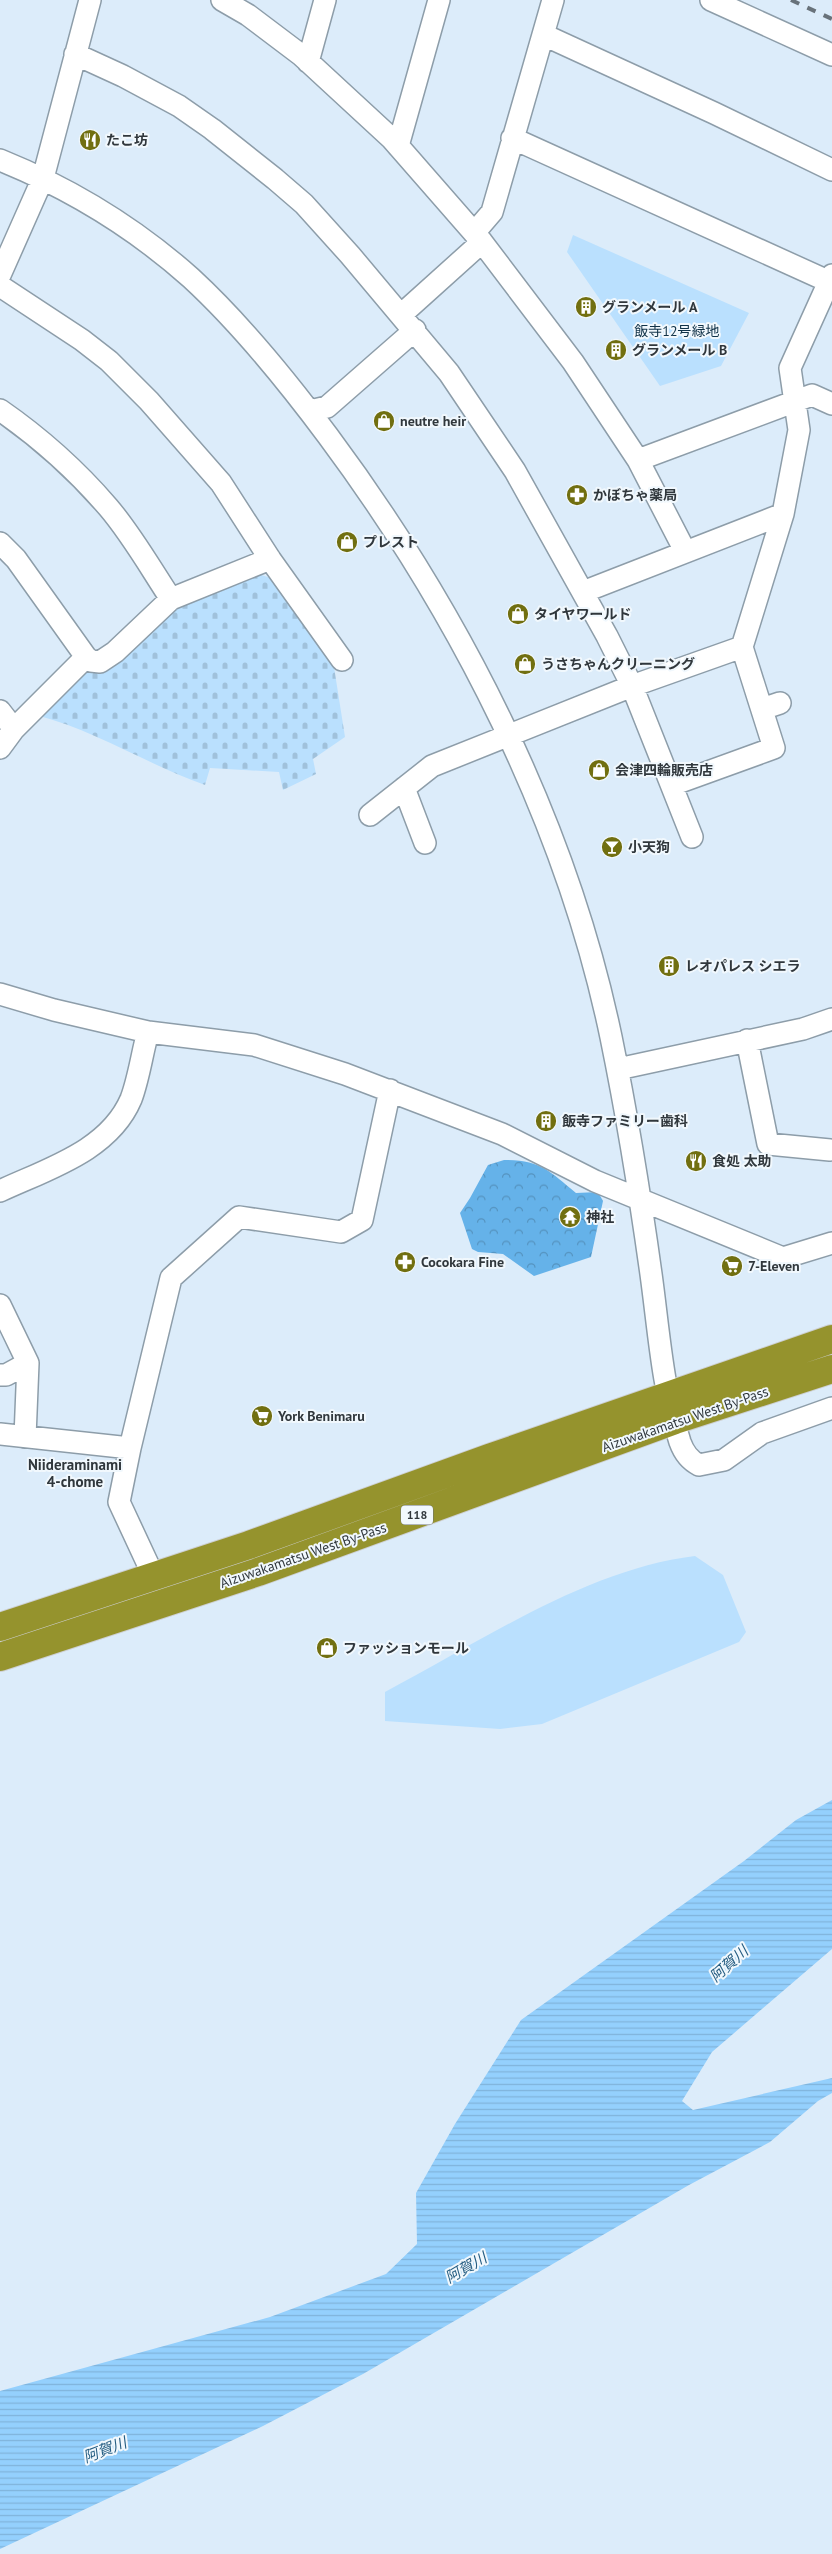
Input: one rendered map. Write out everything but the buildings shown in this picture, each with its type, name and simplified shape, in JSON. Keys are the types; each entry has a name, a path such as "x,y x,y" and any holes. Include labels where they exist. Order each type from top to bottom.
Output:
{"highway":[{"name":"Aizuwakamatsu West By-Pass","path":"0,1657 258,1572 672,1408 832,1339"},
{"name":"Aizuwakamatsu West By-Pass","path":"0,1627 672,1408 832,1369"}],"street":[{"path":"0,275 43,178 90,0"},
{"path":"222,0 248,15 308,62 398,146 478,237 573,362 638,460 685,551"},
{"path":"308,62 325,0"},
{"path":"398,146 439,0"},
{"path":"310,411 328,407 408,322 478,237 492,212 553,0"},
{"path":"710,0 832,55"},
{"path":"544,35 714,113 832,170"},
{"path":"75,54 123,76 179,106 260,167 304,204 408,322 449,373 509,462 583,592 632,686 692,837"},
{"path":"512,138 831,280 790,368 799,430 783,514 742,647 771,706 774,748 672,785"},
{"path":"0,160 43,178 98,209 152,246 190,278 249,338 310,411 383,511 423,573 509,734 545,821 575,906 608,1024 618,1069 641,1200 662,1372 681,1445 688,1458 699,1465 724,1460 762,1433 832,1408"},
{"path":"0,286 82,340 109,361 149,401 221,483 270,559 342,660"},
{"path":"638,460 794,400 812,395 832,404"},
{"path":"0,410 26,428 75,473 108,508 171,599"},
{"path":"583,592 783,514"},
{"path":"0,543 16,559 86,657 91,661 100,662 115,652 171,599 270,559"},
{"path":"370,815 432,766 632,686 742,647"},
{"path":"0,748 14,730 86,657"},
{"path":"0,711 14,730"},
{"path":"404,788 425,843"},
{"path":"0,994 54,1010 148,1032 254,1045 390,1090 502,1134 596,1181 783,1258 832,1242"},
{"path":"618,1069 802,1028 832,1019"},
{"path":"0,1191 73,1157 107,1136 131,1099 148,1032"},
{"path":"747,1040 768,1144 830,1150"},
{"path":"153,1576 119,1502 171,1278 238,1217 341,1232 362,1220 390,1090"},
{"path":"0,1305 28,1363 25,1437"},
{"path":"0,1375 6,1375 28,1363"},
{"path":"0,1434 130,1448"}],"green space":[{"name":"飯寺12号緑地","path":"573,235 749,313 721,366 660,386 567,252"},
{"path":"258,574 271,578 334,667 345,737 313,759 316,774 283,790 279,772 210,768 205,785 163,768 79,729 36,715 83,670 170,609"},
{"path":"504,1160 527,1162 544,1168 576,1193 598,1192 603,1201 591,1257 534,1276 503,1254 478,1252 472,1249 460,1213 488,1165"},
{"path":"695,1556 723,1575 746,1632 739,1642 542,1724 500,1729 385,1721 385,1692 496,1630 535,1610 614,1576 655,1564"}],"water":[{"name":"阿賀川","path":"832,1800 832,1949 712,2052 682,2101 693,2110 832,2078 832,2093 818,2101 770,2142 689,2185 363,2374 263,2426 0,2549 0,2391 270,2317 386,2274 417,2244 416,2193 455,2124 521,2020 744,1861 796,1820"}],"railway":[{"path":"791,0 832,19"}],"place":[{"name":"たこ坊","path":"90,140"},
{"name":"グランメール A","path":"586,307"},
{"name":"グランメール B","path":"616,350"},
{"name":"neutre heir","path":"384,421"},
{"name":"かぼちゃ薬局","path":"577,495"},
{"name":"プレスト","path":"347,542"},
{"name":"タイヤワールド","path":"518,614"},
{"name":"うさちゃんクリーニング","path":"525,664"},
{"name":"会津四輪販売店","path":"599,770"},
{"name":"小天狗","path":"612,847"},
{"name":"レオパレス シエラ","path":"669,966"},
{"name":"飯寺ファミリー歯科","path":"546,1121"},
{"name":"食処 太助","path":"696,1161"},
{"name":"神社","path":"570,1217"},
{"name":"Cocokara Fine","path":"405,1262"},
{"name":"7-Eleven","path":"732,1266"},
{"name":"York Benimaru","path":"262,1416"},
{"name":"ファッションモール","path":"327,1648"}],"district":[{"name":"Niideraminami 4-chome","path":"75,1474"}]}
